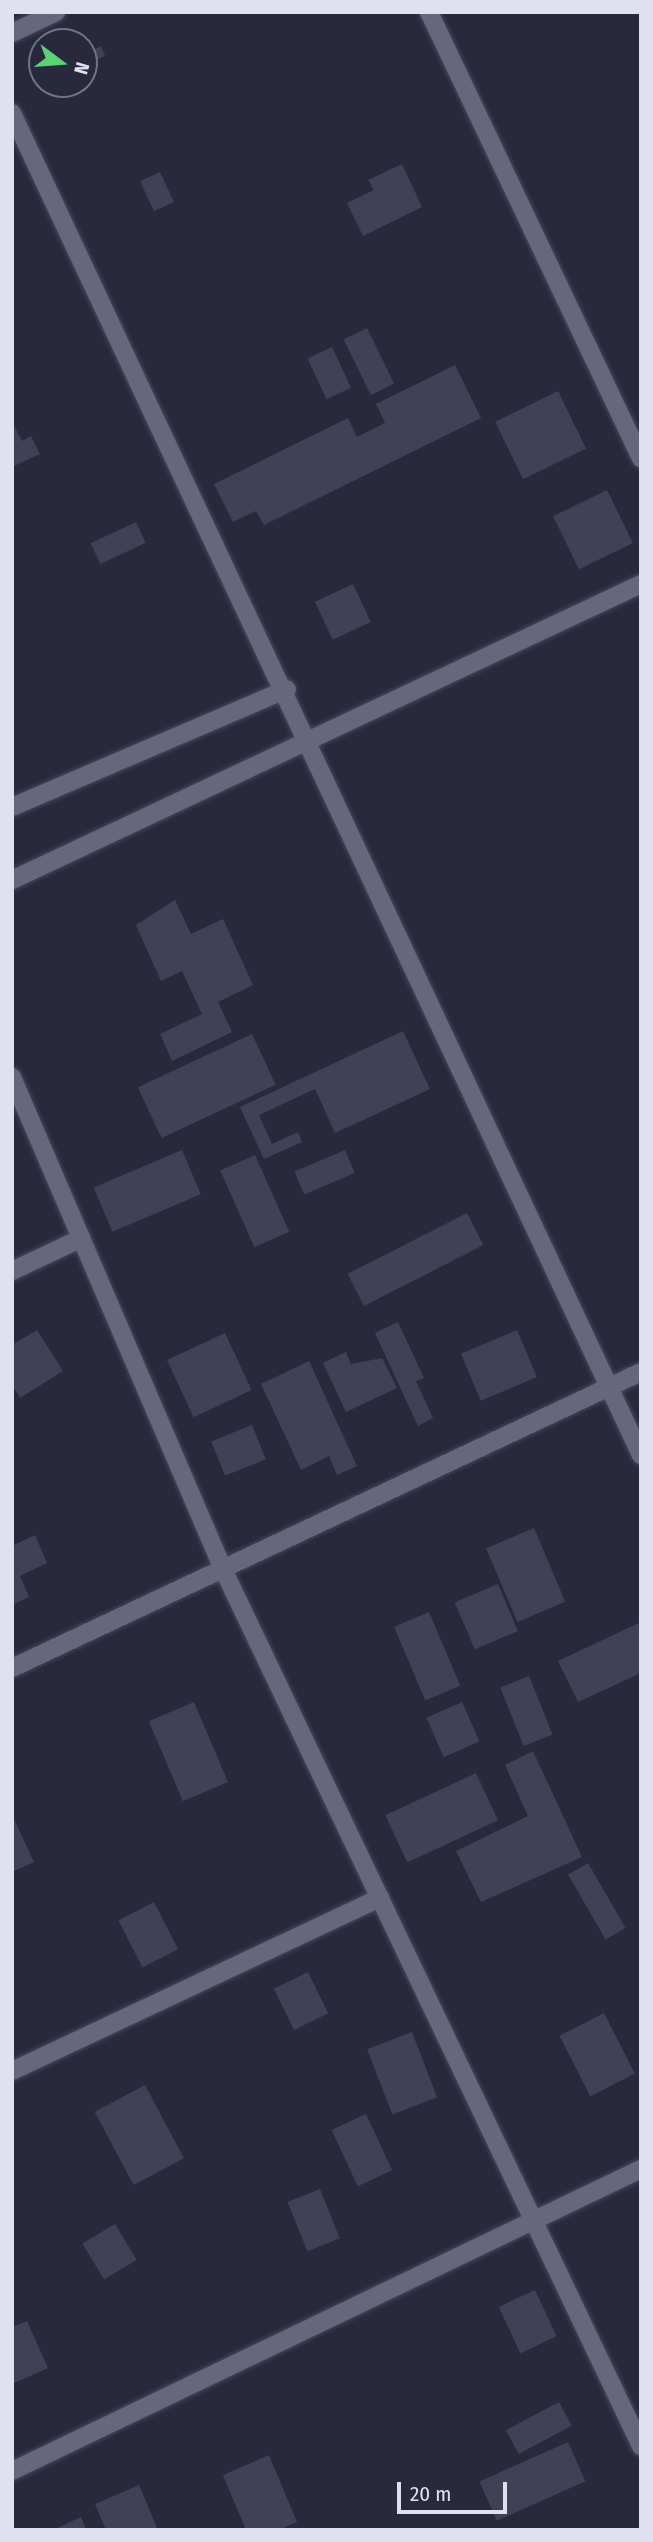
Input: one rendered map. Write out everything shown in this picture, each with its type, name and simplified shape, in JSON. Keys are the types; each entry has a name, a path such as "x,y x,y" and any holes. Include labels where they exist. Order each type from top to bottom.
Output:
{"street":[{"path":"12,33 56,12"},
{"path":"429,12 641,458"},
{"path":"12,113 313,744 641,1455"},
{"path":"12,880 313,744 641,584"},
{"path":"12,807 287,689"},
{"path":"12,1077 223,1569 641,2446"},
{"path":"12,1271 82,1238"},
{"path":"12,1668 641,1372"},
{"path":"12,2071 380,1898"},
{"path":"12,2471 641,2169"}],"building":[{"path":"101,46 105,56 98,59 98,47"},
{"path":"402,164 422,207 363,236 347,203 374,190 368,180"},
{"path":"160,172 174,202 154,211 140,181"},
{"path":"367,328 394,384 371,395 344,339"},
{"path":"332,347 351,388 327,399 308,358"},
{"path":"455,365 481,418 264,525 256,511 233,522 214,484 348,418 357,437 385,423 376,404"},
{"path":"558,391 586,449 523,479 495,422"},
{"path":"12,422 22,441 31,436 40,454 12,467"},
{"path":"607,490 633,543 579,569 553,516"},
{"path":"136,522 146,543 100,564 91,543"},
{"path":"353,584 371,622 333,640 315,602"},
{"path":"175,900 191,934 223,919 253,985 218,1002 232,1032 172,1061 160,1034 202,1014 182,971 161,981 136,925"},
{"path":"403,1031 430,1089 335,1133 315,1089 259,1115 272,1144 298,1132 302,1142 264,1159 240,1107"},
{"path":"252,1034 276,1085 161,1138 138,1087"},
{"path":"182,1150 201,1194 112,1232 94,1188"},
{"path":"345,1150 355,1173 304,1195 294,1171"},
{"path":"255,1155 289,1232 254,1247 220,1170"},
{"path":"467,1213 483,1245 364,1306 348,1274"},
{"path":"398,1322 424,1378 416,1381 433,1418 418,1426 375,1333"},
{"path":"37,1330 63,1371 20,1398 12,1385 12,1345"},
{"path":"517,1330 537,1377 481,1401 461,1354"},
{"path":"225,1333 252,1390 194,1417 167,1360"},
{"path":"346,1352 351,1364 382,1358 397,1388 346,1412 323,1363"},
{"path":"309,1361 357,1466 337,1475 329,1456 301,1470 261,1384"},
{"path":"252,1425 266,1459 225,1476 211,1441"},
{"path":"534,1528 565,1602 517,1622 486,1548"},
{"path":"35,1535 47,1563 20,1576 29,1597 12,1605 12,1546"},
{"path":"498,1584 518,1631 475,1649 455,1602"},
{"path":"429,1612 460,1686 425,1700 394,1627"},
{"path":"641,1622 641,1673 578,1702 558,1661"},
{"path":"529,1676 553,1734 524,1746 500,1688"},
{"path":"194,1702 228,1782 183,1801 149,1721"},
{"path":"462,1702 479,1741 444,1757 426,1718"},
{"path":"533,1751 582,1857 481,1902 456,1851 528,1816 505,1765"},
{"path":"476,1773 498,1820 407,1862 385,1815"},
{"path":"12,1815 34,1862 12,1872"},
{"path":"588,1863 626,1928 606,1939 568,1874"},
{"path":"154,1902 178,1949 142,1967 118,1920"},
{"path":"308,1972 328,2013 294,2030 274,1989"},
{"path":"604,2013 635,2074 590,2096 559,2036"},
{"path":"412,2032 437,2097 392,2115 367,2049"},
{"path":"145,2085 184,2158 134,2185 95,2112"},
{"path":"366,2114 392,2170 358,2186 332,2130"},
{"path":"320,2189 340,2238 307,2251 288,2202"},
{"path":"115,2224 137,2260 104,2280 82,2244"},
{"path":"535,2290 557,2336 520,2353 499,2307"},
{"path":"27,2321 48,2368 12,2384 12,2327"},
{"path":"559,2402 572,2426 519,2454 506,2430"},
{"path":"568,2442 585,2481 497,2521 479,2481"},
{"path":"269,2455 297,2522 279,2530 246,2530 223,2475"},
{"path":"139,2485 158,2530 106,2530 95,2504"},
{"path":"81,2517 86,2530 53,2530"}]}
